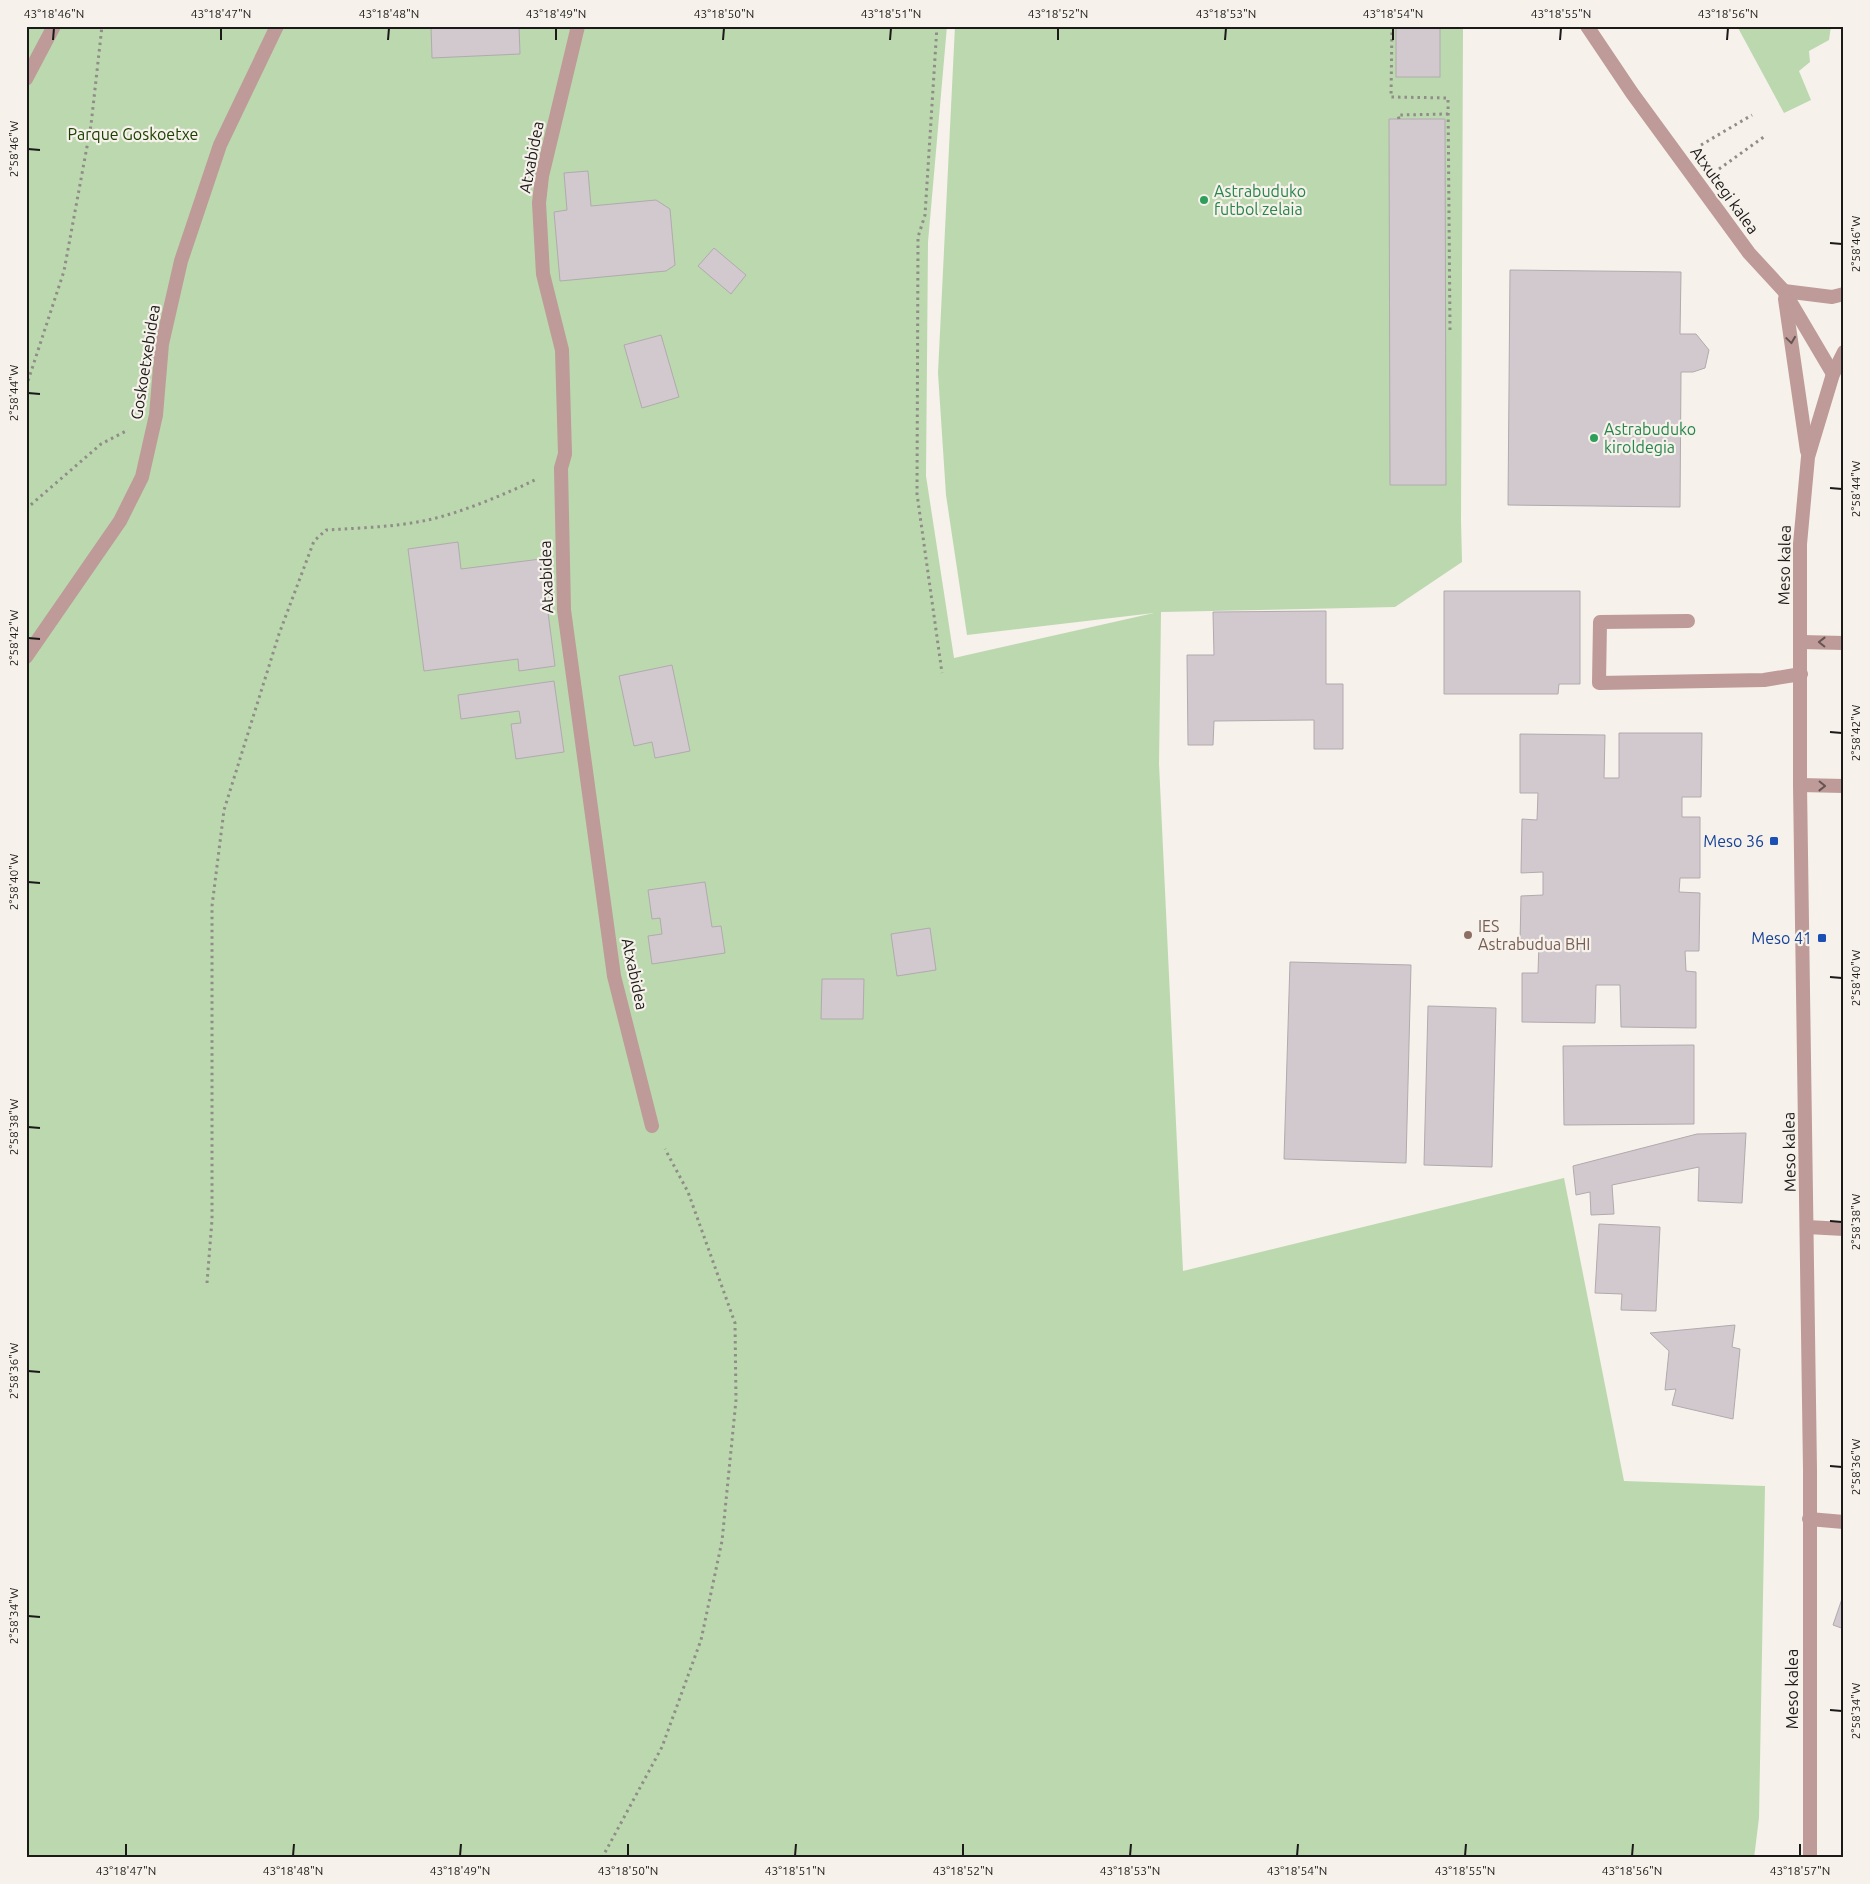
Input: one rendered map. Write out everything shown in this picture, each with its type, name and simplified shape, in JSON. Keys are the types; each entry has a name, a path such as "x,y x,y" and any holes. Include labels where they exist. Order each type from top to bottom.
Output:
{"street":[{"path":"26,79 54,26"},
{"name":"Goskoetxebidea","path":"26,657 120,521 142,477 156,415 162,344 180,261 220,145 277,26"},
{"name":"Atxabidea","path":"578,26 542,176 539,203 543,274 562,350 564,454 561,468 564,610 614,976 652,1126"},
{"name":"Atxutegi kalea","path":"1587,26 1632,93 1749,253 1784,291 1833,374"},
{"path":"1808,457 1784,291 1832,297 1844,294"},
{"name":"Meso kalea","path":"1810,1858 1807,1227 1800,785 1800,544 1808,457 1833,374 1844,352"},
{"path":"1688,621 1600,622 1599,683 1764,680 1801,674"},
{"path":"1801,642 1844,643"},
{"path":"1800,785 1844,786"},
{"path":"1807,1227 1844,1229"},
{"path":"1809,1519 1844,1522"}],"path":[{"path":"26,386 64,271 91,125 102,26"},
{"path":"938,26 926,215 918,237 917,494 942,673"},
{"path":"1392,26 1392,97 1448,98 1450,331"},
{"path":"1399,119 1398,115 1448,114"},
{"path":"1701,144 1752,115"},
{"path":"1718,170 1765,136"},
{"path":"26,508 101,444 156,415"},
{"path":"207,1284 212,1201 212,906 224,810 279,634 314,541 326,530 371,528 428,520 495,498 561,468"},
{"path":"602,1858 662,1746 701,1640 722,1541 736,1400 735,1323 688,1192 652,1126"}],"green space":[{"name":"Parque Goskoetxe","path":"26,26 947,26 928,242 926,476 954,658 1154,613 967,635 946,495 938,373 955,26 1463,26 1462,562 1395,607 1161,612 1159,764 1183,1271 1564,1178 1624,1481 1765,1486 1759,1818 1754,1858 26,1858"},
{"path":"1737,26 1831,26 1829,40 1809,51 1810,62 1799,71 1811,100 1784,113"}],"building":[{"path":"431,26 519,26 520,54 432,58"},
{"path":"1396,26 1440,26 1440,77 1396,77"},
{"path":"1389,119 1445,119 1446,485 1390,485"},
{"path":"588,171 591,206 656,200 670,209 675,265 666,271 560,281 554,212 567,210 564,173"},
{"path":"714,248 746,275 731,294 698,266"},
{"name":"Astrabuduko kiroldegia","path":"1510,270 1681,272 1680,334 1696,334 1709,350 1705,368 1693,372 1681,372 1680,507 1508,505"},
{"path":"661,335 679,397 642,408 624,345"},
{"path":"458,542 461,569 541,559 555,666 519,671 518,659 424,671 408,549"},
{"path":"1444,591 1580,591 1580,684 1559,684 1558,694 1444,694"},
{"path":"1326,611 1326,684 1343,684 1343,749 1314,749 1314,720 1214,721 1213,745 1188,745 1187,655 1214,655 1213,612"},
{"path":"672,665 690,751 655,758 652,742 634,746 619,676"},
{"path":"554,681 564,752 516,759 511,724 521,723 519,711 461,719 458,695"},
{"path":"1619,733 1702,733 1701,797 1682,797 1682,817 1700,817 1700,878 1680,878 1679,892 1700,893 1699,951 1685,951 1686,971 1696,972 1696,1028 1621,1027 1620,985 1596,985 1595,1023 1522,1022 1522,973 1538,973 1539,943 1520,943 1521,896 1543,895 1543,872 1521,873 1522,819 1537,820 1538,793 1520,793 1520,734 1605,735 1604,778 1619,778"},
{"path":"705,882 712,927 721,926 725,953 652,964 648,936 662,934 660,918 652,919 648,890"},
{"path":"930,928 936,970 897,976 891,934"},
{"path":"1290,962 1411,965 1406,1163 1284,1159"},
{"path":"822,979 864,979 863,1019 821,1019"},
{"path":"1428,1006 1496,1008 1492,1167 1424,1165"},
{"path":"1694,1045 1694,1124 1564,1125 1563,1046"},
{"path":"1746,1133 1742,1203 1698,1201 1699,1167 1612,1185 1614,1214 1591,1215 1590,1192 1576,1195 1573,1166 1697,1134"},
{"path":"1599,1224 1660,1227 1656,1311 1621,1310 1622,1294 1595,1293"},
{"path":"1735,1325 1732,1347 1740,1349 1733,1419 1672,1405 1676,1389 1665,1390 1669,1351 1650,1333"},
{"path":"1844,1593 1844,1629 1833,1625"}],"place":[{"name":"Astrabuduko futbol zelaia","path":"1204,200"},
{"name":"Astrabuduko kiroldegia","path":"1594,438"},
{"name":"Meso 36","path":"1774,841"},
{"name":"IES Astrabudua BHI","path":"1468,935"},
{"name":"Meso 41","path":"1822,938"}]}
